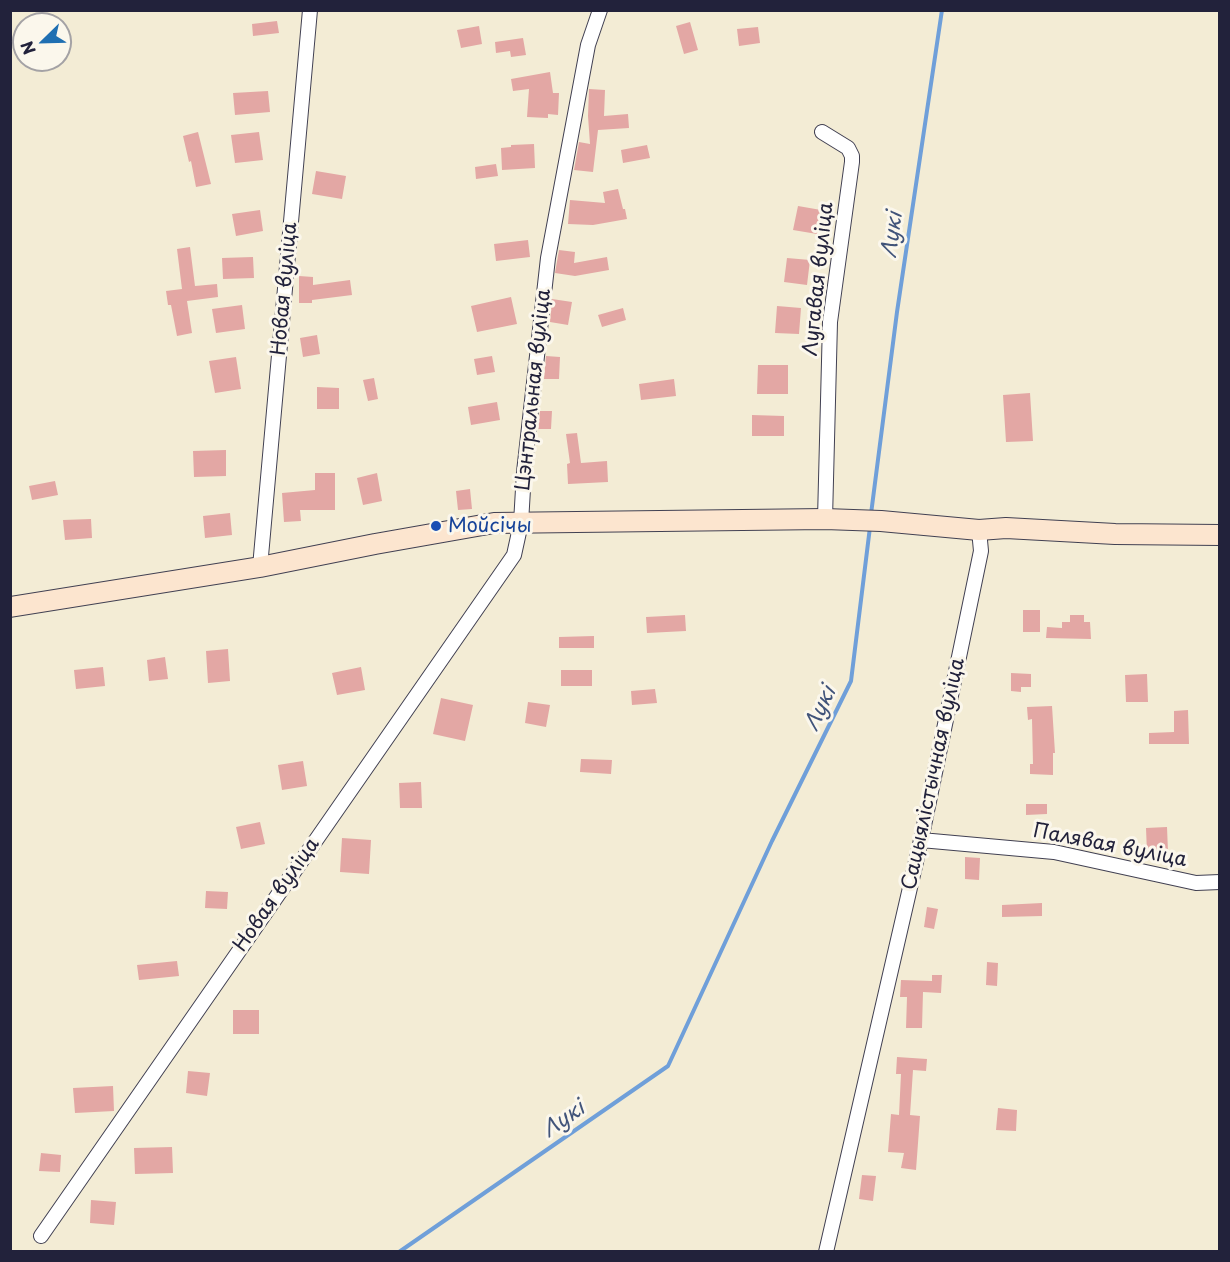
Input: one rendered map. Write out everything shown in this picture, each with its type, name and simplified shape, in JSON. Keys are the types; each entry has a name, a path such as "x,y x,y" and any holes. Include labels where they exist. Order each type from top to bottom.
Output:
{"street":[{"name":"Новая вуліца","path":"260,567 310,10"},
{"name":"Цэнтральная вуліца","path":"514,555 521,523 524,472 548,258 588,45 600,10"},
{"name":"Лугавая вуліца","path":"822,132 848,148 852,156 830,322 835,519"},
{"path":"10,607 260,567 494,523 835,519 980,530 1006,528 1114,534 1220,536"},
{"name":"Сацыялістычная вуліца","path":"826,1251 921,840 981,551 980,530"},
{"name":"Новая вуліца","path":"40,1236 514,555"},
{"name":"Палявая вуліца","path":"921,840 1054,852 1196,883 1220,882"}],"building":[{"path":"277,21 279,33 253,36 252,24"},
{"path":"690,22 698,50 684,54 676,26"},
{"path":"479,26 482,44 461,48 457,30"},
{"path":"758,27 760,43 739,46 737,29"},
{"path":"523,38 526,55 511,57 510,51 496,53 495,42"},
{"path":"550,72 553,93 559,93 558,115 548,114 548,118 527,117 529,89 513,91 511,79"},
{"path":"589,89 605,90 604,116 628,114 629,128 598,130 593,172 574,170 579,142 590,144"},
{"path":"268,91 270,112 235,115 233,93"},
{"path":"198,132 211,184 196,187 183,136"},
{"path":"259,132 263,160 235,163 231,135"},
{"path":"534,144 535,168 502,170 501,148"},
{"path":"647,145 650,158 623,163 621,150"},
{"path":"496,164 498,176 476,179 475,167"},
{"path":"316,171 346,176 342,199 312,194"},
{"path":"618,189 627,219 593,225 568,224 570,200 605,203 603,192"},
{"path":"798,206 821,210 817,234 793,230"},
{"path":"260,210 263,231 236,236 232,214"},
{"path":"528,240 530,257 496,261 494,244"},
{"path":"190,247 195,286 217,284 218,297 187,301 192,333 177,336 166,291 182,289 177,249"},
{"path":"559,250 575,252 574,263 607,257 609,270 575,276 555,273"},
{"path":"253,257 254,278 223,279 222,258"},
{"path":"787,258 810,260 807,285 784,282"},
{"path":"299,276 313,277 313,285 350,280 352,295 312,300 312,303 299,303"},
{"path":"511,297 517,324 477,332 471,306"},
{"path":"552,299 572,302 568,325 550,322"},
{"path":"242,305 245,329 216,333 212,309"},
{"path":"777,306 801,308 799,334 775,333"},
{"path":"623,308 626,320 602,327 598,315"},
{"path":"317,335 320,354 303,357 300,338"},
{"path":"492,356 495,372 477,375 474,359"},
{"path":"546,356 560,357 559,379 544,379"},
{"path":"236,357 241,389 215,393 209,361"},
{"path":"758,365 788,365 788,394 757,394"},
{"path":"374,378 378,399 368,401 363,380"},
{"path":"674,379 676,396 641,400 639,384"},
{"path":"317,387 339,388 339,409 317,409"},
{"path":"1030,393 1033,441 1006,442 1003,395"},
{"path":"497,402 500,420 471,425 468,407"},
{"path":"540,411 552,411 551,429 538,429"},
{"path":"752,415 784,416 784,436 752,436"},
{"path":"577,433 581,463 607,461 608,482 568,484 567,464 570,463 566,434"},
{"path":"226,450 226,476 194,477 193,451"},
{"path":"315,473 335,473 335,510 300,510 301,521 284,522 282,493 315,490"},
{"path":"377,473 382,501 363,505 357,478"},
{"path":"55,481 58,495 32,500 29,486"},
{"path":"470,489 472,509 458,510 456,491"},
{"path":"230,513 232,535 205,538 203,516"},
{"path":"91,519 92,538 65,540 63,520"},
{"path":"1023,610 1040,610 1040,632 1023,632"},
{"path":"685,615 686,631 647,633 646,617"},
{"path":"1070,615 1084,615 1084,622 1090,622 1091,639 1046,638 1047,627 1062,628 1062,622 1070,622"},
{"path":"594,636 594,648 559,648 559,637"},
{"path":"228,649 230,681 208,683 206,651"},
{"path":"165,657 168,679 149,681 147,660"},
{"path":"103,667 105,686 76,689 74,670"},
{"path":"361,667 365,690 337,695 332,673"},
{"path":"561,670 592,670 592,686 561,686"},
{"path":"1011,673 1031,674 1031,687 1021,687 1021,692 1011,691"},
{"path":"1147,674 1148,702 1126,702 1125,675"},
{"path":"655,689 657,703 632,705 631,691"},
{"path":"441,698 473,705 465,741 433,734"},
{"path":"528,702 550,705 546,727 525,723"},
{"path":"1052,706 1055,753 1053,753 1053,775 1030,774 1030,764 1033,764 1032,719 1028,720 1027,707"},
{"path":"1188,710 1189,744 1149,744 1149,733 1174,732 1174,711"},
{"path":"581,759 612,760 611,774 580,772"},
{"path":"303,761 307,786 282,790 278,765"},
{"path":"421,782 422,808 400,808 399,783"},
{"path":"1026,804 1047,804 1047,814 1026,815"},
{"path":"260,822 265,844 241,849 236,827"},
{"path":"1167,827 1168,852 1147,853 1146,828"},
{"path":"342,838 371,840 369,874 340,872"},
{"path":"965,857 980,858 979,880 965,879"},
{"path":"206,891 228,892 227,909 205,908"},
{"path":"1042,903 1042,916 1002,917 1002,905"},
{"path":"927,907 938,909 934,929 924,927"},
{"path":"177,961 179,976 139,980 137,965"},
{"path":"987,962 998,963 997,986 986,985"},
{"path":"932,975 942,975 941,993 923,992 922,1028 906,1028 907,997 900,997 901,980 932,981"},
{"path":"233,1010 259,1010 259,1034 233,1034"},
{"path":"897,1057 927,1059 926,1071 913,1070 910,1115 920,1116 916,1170 901,1168 904,1153 888,1152 891,1114 899,1115 901,1074 896,1074"},
{"path":"188,1071 210,1073 207,1096 186,1093"},
{"path":"113,1086 114,1111 75,1113 73,1088"},
{"path":"998,1108 1017,1110 1016,1131 996,1130"},
{"path":"172,1147 173,1173 135,1174 134,1148"},
{"path":"41,1153 61,1155 60,1172 39,1171"},
{"path":"862,1175 876,1176 873,1201 859,1199"},
{"path":"91,1200 116,1202 114,1225 90,1223"}],"waterway":[{"name":"Лукі","path":"871,514 897,312 942,10"},
{"name":"Лукі","path":"399,1252 668,1066 772,841 851,681 870,527"}],"place":[{"name":"Мойсічы","path":"436,526"}]}
